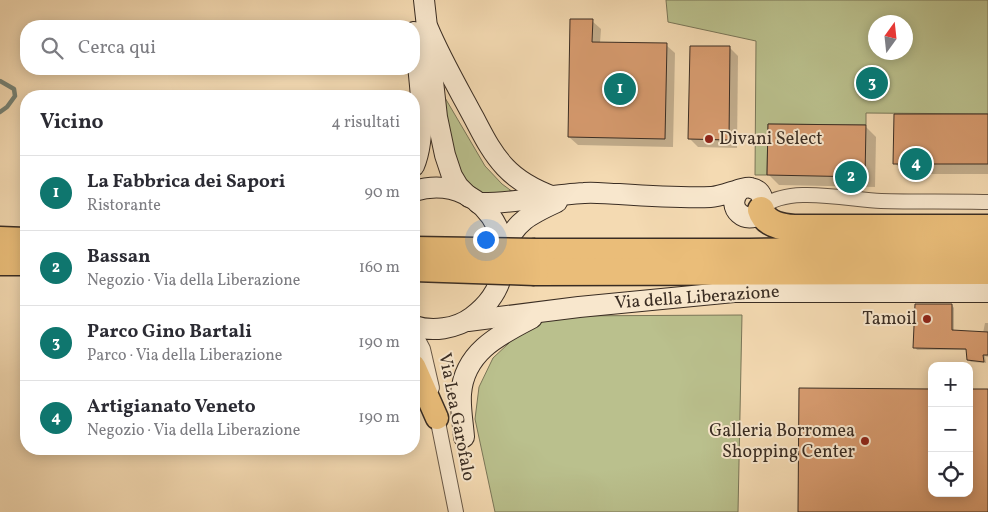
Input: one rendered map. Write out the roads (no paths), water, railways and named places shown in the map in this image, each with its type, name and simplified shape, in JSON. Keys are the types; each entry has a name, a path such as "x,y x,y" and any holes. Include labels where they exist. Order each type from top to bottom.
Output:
{"highway":[{"path":"751,202 769,221 780,226 794,228 988,228"},
{"path":"0,240 20,241"},
{"path":"420,268 749,252 988,249"},
{"path":"420,251 535,262 988,271"},
{"path":"0,263 20,262"}],"main road":[{"path":"410,0 416,20"},
{"path":"420,20 424,0"},
{"path":"420,32 442,61 496,156 511,173 523,182 543,193 554,196"},
{"path":"420,38 445,155 452,176 458,186 492,219 498,229 504,249"},
{"path":"420,74 420,122"},
{"path":"420,190 434,188 447,189 473,200 507,203 585,193 713,197 751,202"},
{"path":"468,321 483,309 498,289 503,274 504,249 509,236 519,224 542,209 574,194"},
{"path":"0,233 20,231"},
{"path":"0,263 20,268"},
{"name":"Via della Liberazione","path":"420,327 442,329 468,321 544,311 734,292 988,292"},
{"path":"464,438 461,395 470,365 479,353 497,336 544,311"},
{"path":"420,380 437,418"}],"street":[{"path":"751,202 815,195 881,201 988,202"},
{"path":"751,202 766,204 778,200 815,195"},
{"name":"Via Lea Garofalo","path":"420,343 423,349 456,512"}],"waterway":[{"path":"0,81 14,89 15,96 7,107 0,112"}],"place":[{"name":"Parco Gino Bartali","path":"872,83"},
{"name":"La Fabbrica dei Sapori","path":"620,89"},
{"name":"Divani Select","path":"709,139"},
{"name":"Artigianato Veneto","path":"916,164"},
{"name":"Bassan","path":"851,177"},
{"name":"Tamoil","path":"927,319"},
{"name":"Galleria Borromea Shopping Center","path":"865,441"}]}
